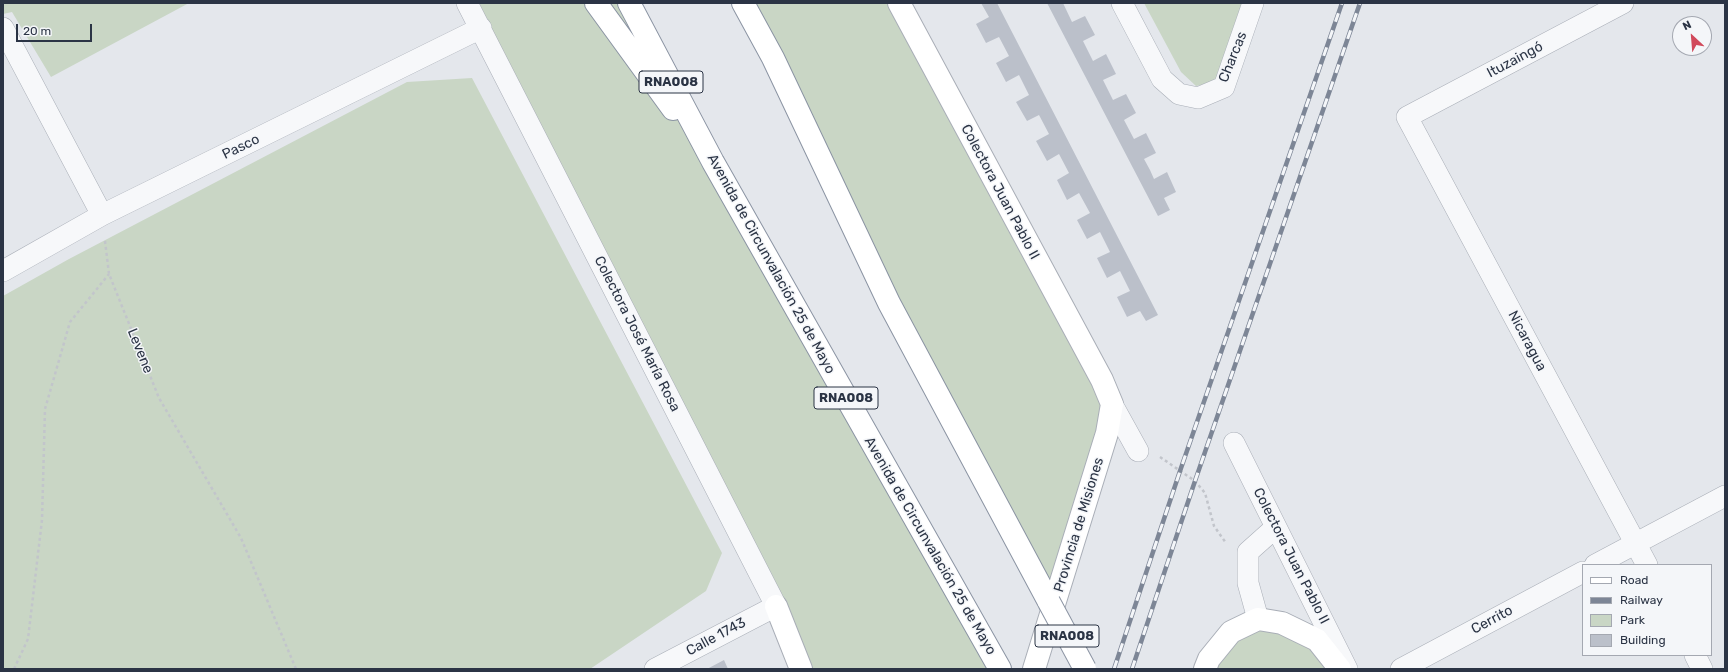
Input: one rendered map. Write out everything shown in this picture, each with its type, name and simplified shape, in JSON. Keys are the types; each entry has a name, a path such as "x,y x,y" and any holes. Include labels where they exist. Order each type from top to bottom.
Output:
{"main road":[{"path":"596,3 638,63 713,162"},
{"name":"Avenida de Circunvalación 25 de Mayo","path":"629,3 713,162 1000,669"},
{"name":"RNA008","path":"743,3 773,58 889,303 1085,669"},
{"path":"752,3 773,58"},
{"name":"Colectora Juan Pablo II","path":"898,3 1102,380 1112,404"},
{"name":"Provincia de Misiones","path":"1034,669 1107,433 1112,404"},
{"name":"Colectora José María Rosa","path":"776,606 801,669"},
{"path":"1206,669 1209,659 1231,632 1258,619"},
{"name":"Colectora Juan Pablo II","path":"1258,619 1282,623 1316,640 1340,669"}],"street":[{"name":"Colectora José María Rosa","path":"467,3 776,606"},
{"name":"Charcas","path":"1122,3 1162,79 1179,94 1198,98 1224,86 1253,3"},
{"name":"Ituzaingó","path":"1407,117 1623,3"},
{"path":"3,28 102,215"},
{"name":"Pasco","path":"3,271 102,215 481,28"},
{"name":"Nicaragua","path":"1407,117 1645,564"},
{"path":"1112,404 1138,451"},
{"name":"Colectora Juan Pablo II","path":"1234,443 1347,669"},
{"path":"1597,564 1725,496"},
{"path":"1258,619 1248,583 1248,552 1276,527"},
{"name":"Cerrito","path":"1401,669 1582,573"},
{"name":"Calle 1743","path":"655,669 776,606"},
{"path":"1696,656 1702,669"}],"path":[{"name":"Levene","path":"102,215 109,274 160,398 241,538 296,669"},
{"path":"14,669 28,638 30,623 42,520 45,409 70,322 109,274"},
{"path":"1138,451 1151,450 1195,481 1205,493 1214,526 1231,550 1248,570"}],"green space":[{"path":"3,3 189,3 51,77 12,12 3,14"},
{"path":"467,3 629,3 1000,669 801,669"},
{"path":"743,3 899,3 1112,404 1049,602"},
{"path":"1144,3 1242,3 1216,78 1207,84 1196,86 1181,72"},
{"path":"472,78 722,553 706,591 590,669 3,669 3,296 69,259 407,82"},
{"path":"1282,623 1340,669 1205,669 1231,632"}],"building":[{"path":"981,3 997,3 1158,315 1146,321 1140,311 1127,317 1117,297 1130,291 1120,271 1107,278 1097,258 1110,252 1100,232 1087,239 1077,220 1090,213 1079,193 1067,200 1057,180 1069,173 1059,154 1047,161 1036,141 1049,134 1039,115 1027,121 1016,102 1029,95 1019,75 1006,82 996,63 1009,56 999,37 986,43 976,24 989,17"},
{"path":"1047,3 1063,3 1072,22 1085,16 1095,35 1083,41 1093,61 1106,54 1116,74 1103,80 1113,100 1126,94 1136,113 1124,120 1134,139 1146,133 1156,153 1144,159 1154,179 1167,172 1176,192 1164,198 1170,210 1158,216"},
{"path":"724,660 728,669 707,669"}],"railway":[{"path":"1114,669 1180,471 1342,3"},
{"path":"1132,669 1195,481 1360,3"}]}
